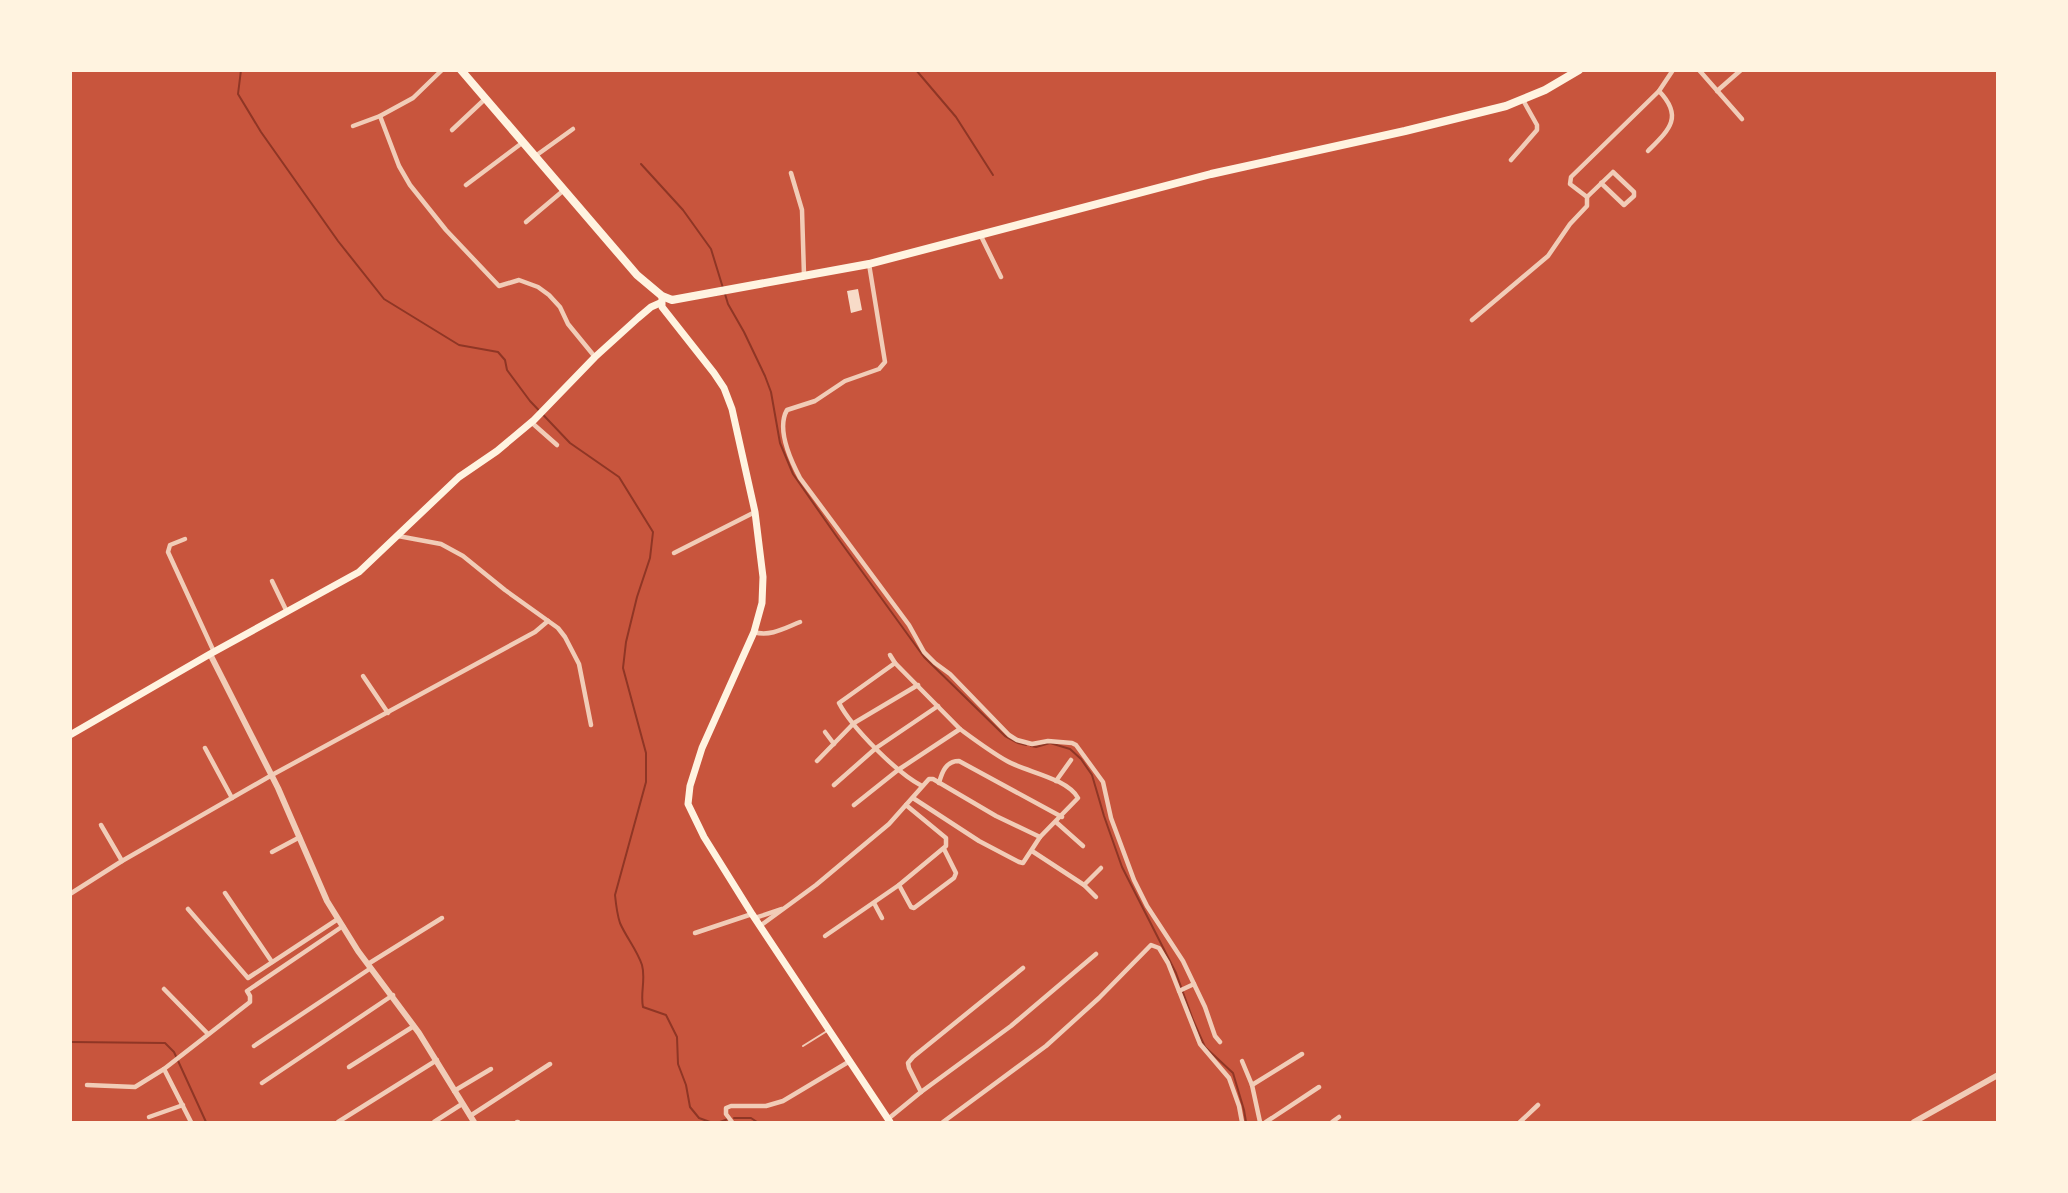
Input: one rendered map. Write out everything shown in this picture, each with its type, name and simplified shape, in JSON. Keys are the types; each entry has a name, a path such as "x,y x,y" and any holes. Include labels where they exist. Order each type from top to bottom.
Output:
{"highway":[{"path":"461,70 522,144 661,300 701,296 869,264 1211,174 1405,131 1523,100 1579,70"}],"main road":[{"path":"70,735 359,572 459,477 497,451 533,421 595,357 661,300 724,388 736,420 760,541 763,590 754,632 702,748 687,797 691,813 760,926 889,1121"}],"street":[{"path":"353,126 380,116 413,98 442,70"},
{"path":"1587,197 1570,184 1571,177 1659,91 1673,70"},
{"path":"1699,70 1742,119"},
{"path":"1717,91 1741,70"},
{"path":"1648,152 1671,124 1673,116 1671,106 1659,91"},
{"path":"452,130 485,99"},
{"path":"1511,160 1537,130 1537,125 1523,100"},
{"path":"380,116 399,166 410,185 446,230 499,286 519,280 538,287 549,295 560,307 568,324 595,357"},
{"path":"534,157 573,129"},
{"path":"466,185 522,144"},
{"path":"1472,320 1553,250 1570,224 1587,206 1587,197 1601,183 1614,172 1634,192 1634,196 1624,205 1601,183"},
{"path":"791,173 802,210 804,275"},
{"path":"526,222 564,190"},
{"path":"980,234 1001,277"},
{"path":"869,264 885,362 879,369 845,381 815,401 784,412 784,426 791,460 800,478 882,587 914,633 924,652 950,674 1009,735 1032,744 1048,741 1072,743 1083,753 1103,782 1111,818 1134,880 1147,906 1183,961 1205,1007 1215,1036 1220,1042"},
{"path":"533,421 557,445"},
{"path":"674,553 755,512"},
{"path":"398,536 441,544 464,556 566,637 579,664 591,725"},
{"path":"185,539 170,545 168,552 212,653 272,776 327,900 370,966 393,995 437,1060 474,1122"},
{"path":"272,580 287,612"},
{"path":"70,894 122,861 232,798 535,632 548,621"},
{"path":"754,632 761,634 775,632 800,622"},
{"path":"890,655 895,663 960,729 1007,762 1056,781 1078,798 1040,837 1026,860 1019,862 979,841 913,798"},
{"path":"895,663 840,701 840,705 898,770 922,786"},
{"path":"363,676 388,713"},
{"path":"817,761 854,723 918,685"},
{"path":"834,785 876,748 938,706"},
{"path":"854,806 898,770 960,729"},
{"path":"825,732 834,744"},
{"path":"205,748 232,798"},
{"path":"1056,781 1071,760"},
{"path":"939,783 947,765 952,761 959,761 1062,816"},
{"path":"760,926 816,885 889,824 922,786 931,779 1040,837"},
{"path":"825,936 899,885 944,849 947,843 946,838 906,805"},
{"path":"1056,822 1083,846"},
{"path":"101,825 122,861"},
{"path":"272,852 300,837"},
{"path":"899,885 913,908 954,878 956,873 944,849"},
{"path":"1032,851 1084,885 1096,897"},
{"path":"1084,885 1101,868"},
{"path":"225,893 272,962"},
{"path":"874,903 882,918"},
{"path":"694,933 784,908"},
{"path":"188,909 249,978 338,919"},
{"path":"254,1046 442,918"},
{"path":"87,1085 135,1087 164,1069 250,1002 247,991 343,926"},
{"path":"943,1122 1046,1046 1148,946 1154,945 1159,948 1168,963 1200,1044 1229,1078 1242,1122"},
{"path":"889,1121 921,1092 1011,1026 1096,954"},
{"path":"921,1092 908,1063 1023,968"},
{"path":"1179,991 1194,984"},
{"path":"164,990 208,1034"},
{"path":"262,1083 393,995"},
{"path":"348,1067 414,1026"},
{"path":"1252,1085 1302,1054"},
{"path":"338,1122 437,1060"},
{"path":"732,1122 726,1114 726,1108 766,1106 783,1101 850,1061"},
{"path":"1242,1061 1252,1085 1260,1122"},
{"path":"470,1116 550,1065"},
{"path":"454,1091 491,1068"},
{"path":"164,1069 191,1122"},
{"path":"1914,1122 1998,1074"},
{"path":"1266,1122 1318,1087"},
{"path":"434,1122 462,1104"},
{"path":"1520,1122 1538,1104"},
{"path":"149,1117 183,1105"},
{"path":"1332,1122 1339,1116"}],"lane":[{"path":"803,1046 829,1030"}],"building":[{"path":"858,289 862,310 851,313 847,291"}],"waterway":[{"path":"241,70 238,94 261,132 338,241 384,299 459,345 498,352 505,360 507,370 530,401 570,443 619,477 653,532 650,558 637,597 626,642 623,668 646,753 646,782 615,895 620,923 642,965 643,1007 666,1015 677,1037 678,1064 686,1085 690,1107 699,1118 710,1122"},
{"path":"916,70 956,117 993,175"},
{"path":"641,164 683,210 711,249 723,288"},
{"path":"725,294 765,376 771,392 780,443 793,474 924,657 1005,736 1026,745"},
{"path":"1031,746 1050,743 1070,749 1081,759 1092,775 1122,867 1176,973 1205,1047 1233,1073 1246,1122"},
{"path":"70,1042 165,1043 174,1052 206,1122"},
{"path":"734,1118 751,1118 757,1122"},
{"path":"720,1122 728,1119"}]}
